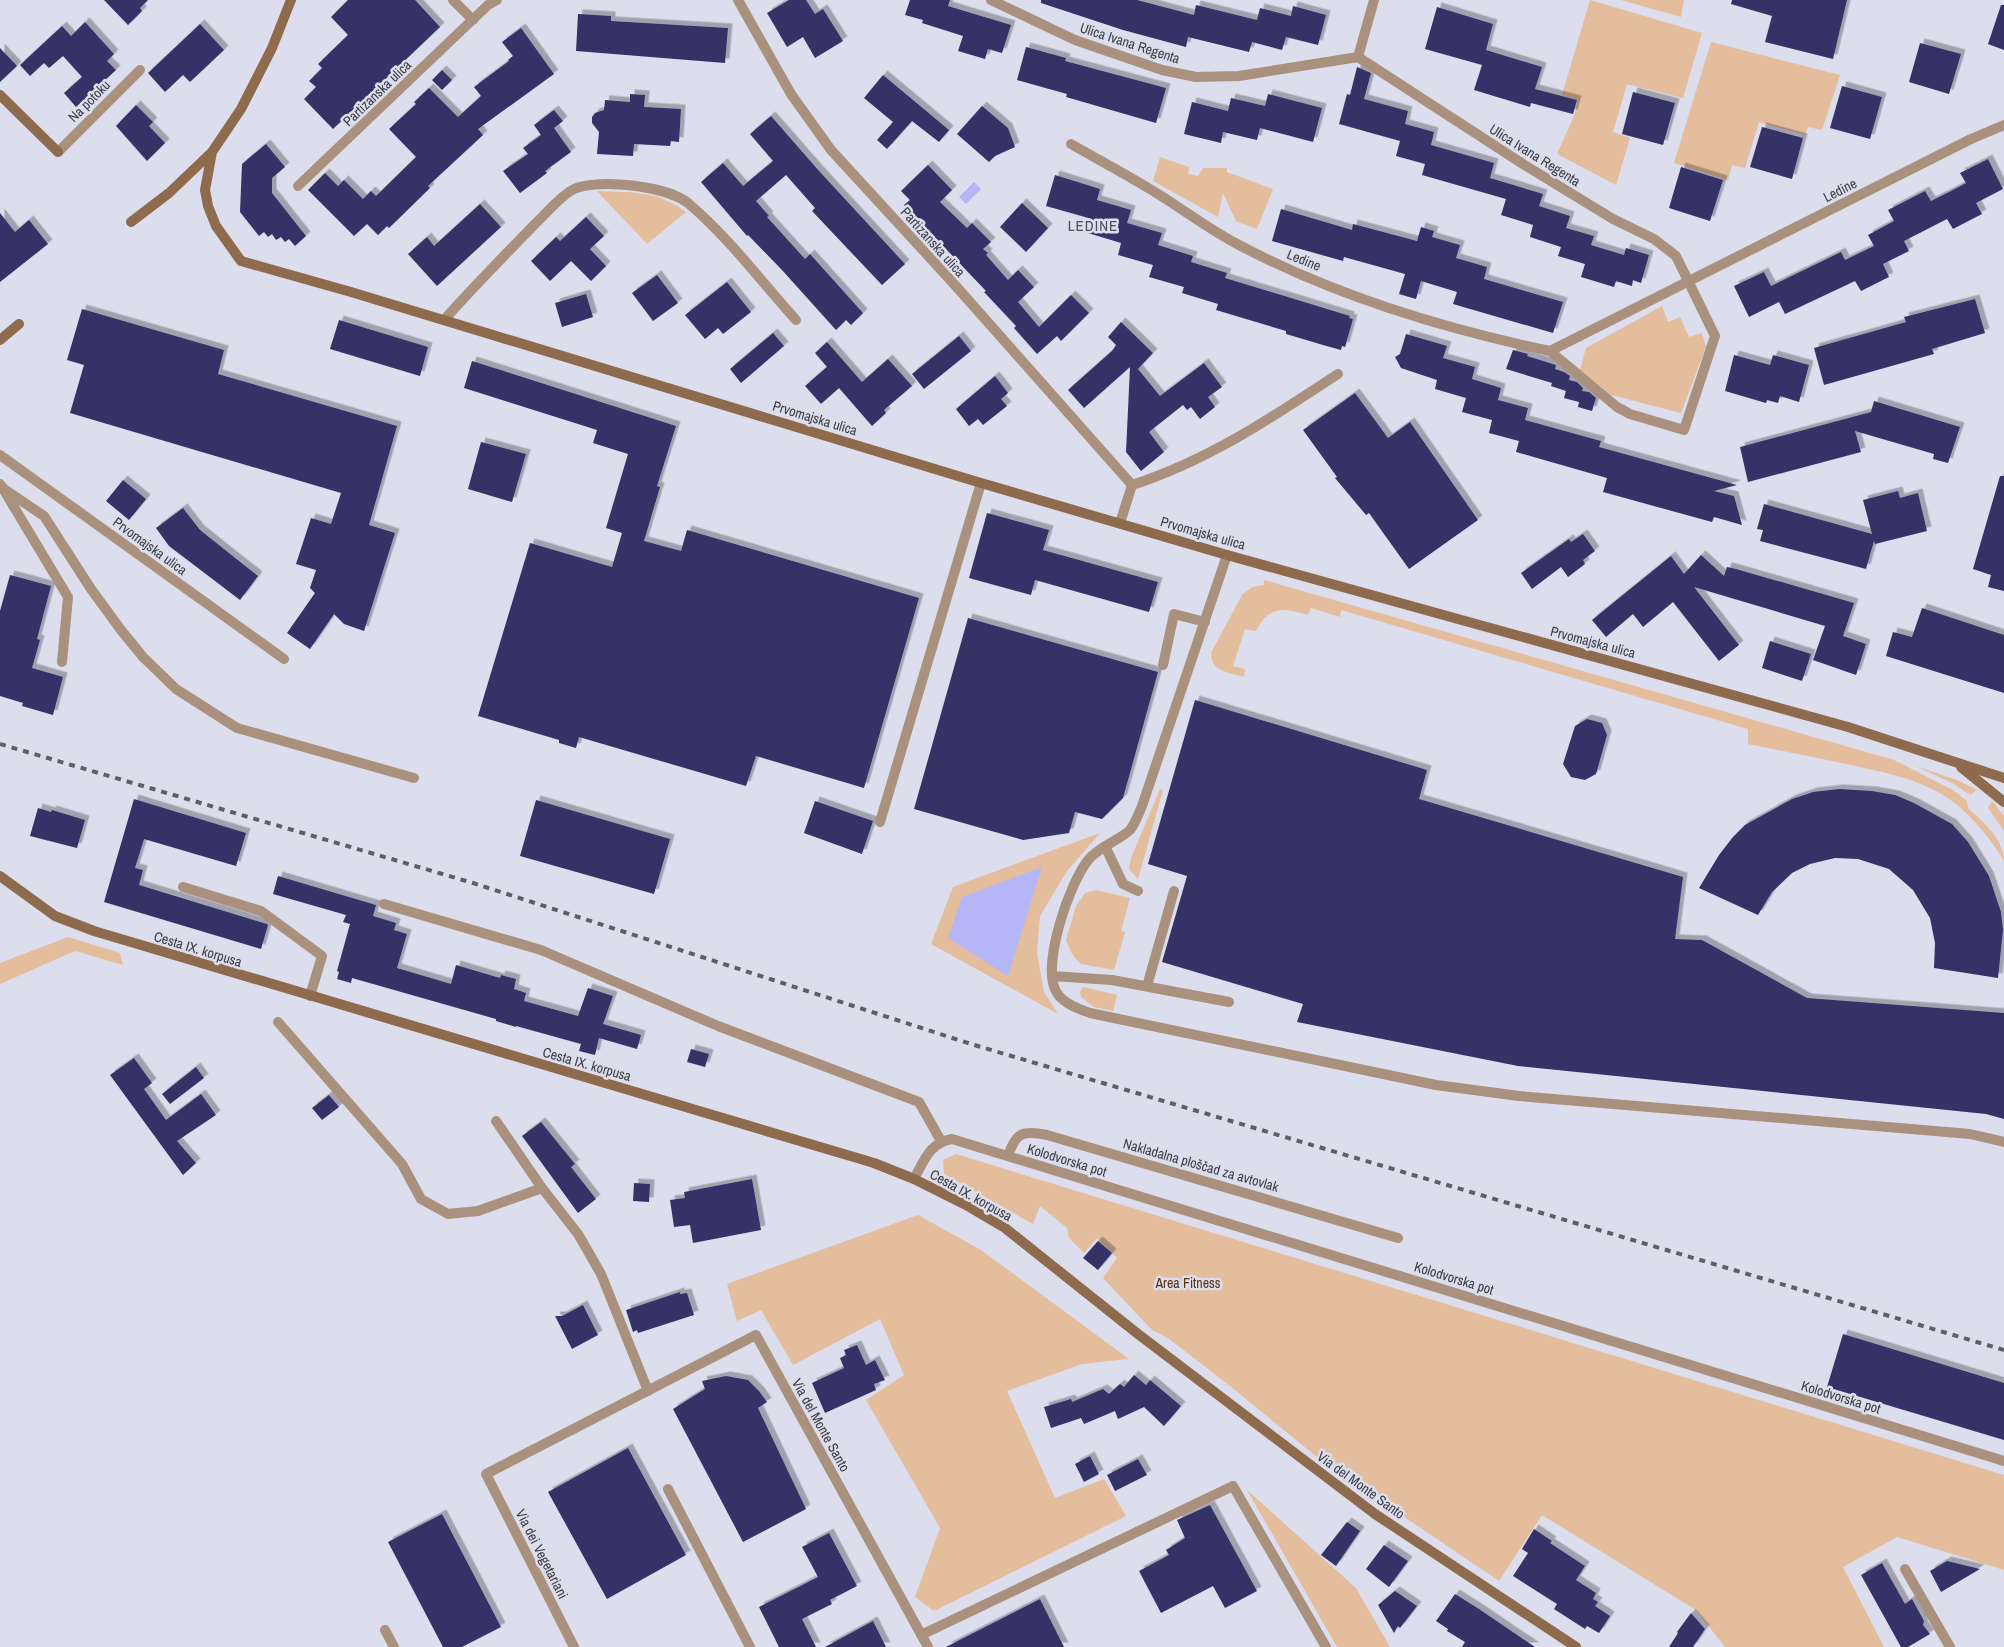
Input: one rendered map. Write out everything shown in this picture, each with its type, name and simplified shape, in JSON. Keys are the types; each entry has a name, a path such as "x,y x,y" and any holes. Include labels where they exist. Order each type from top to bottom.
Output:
{"street":[{"path":"131,222 168,193 212,152 241,110 272,48 291,0"},
{"path":"453,0 473,20"},
{"name":"Partizanska ulica","path":"298,186 488,5 497,0"},
{"name":"Partizanska ulica","path":"738,0 791,94 831,150 1132,485"},
{"name":"Ulica Ivana Regenta","path":"990,0 1075,40 1162,70 1196,77 1238,76 1358,57 1613,219 1654,239 1676,256 1688,281"},
{"path":"1358,57 1374,0"},
{"name":"Na potoku","path":"0,95 58,152 140,70"},
{"name":"Ledine","path":"1550,351 1971,139 2004,125"},
{"name":"Ledine","path":"1071,144 1148,188 1238,245 1282,266 1382,306 1445,325 1550,351 1617,407 1630,414 1684,430 1716,336 1688,281"},
{"name":"Prvomajska ulica","path":"212,152 205,190 208,206 216,226 241,261 444,320 1120,524 1848,727 1956,764 2004,778"},
{"path":"444,320 554,205 573,189 591,184 652,188 665,191 686,202 724,239 796,320"},
{"path":"0,340 19,324"},
{"path":"1120,524 1132,485 1168,473 1252,430 1338,374"},
{"name":"Prvomajska ulica","path":"0,455 284,659"},
{"path":"880,822 981,483"},
{"path":"2,487 68,597 62,662"},
{"path":"2,487 44,516 91,589 121,630 143,657 176,689 237,728 414,778"},
{"path":"1227,555 1142,806 1130,830 1090,858 1078,876 1066,904 1053,952 1052,976 1057,993 1073,1006 1090,1013 1436,1085 1518,1096 1970,1134 2004,1142"},
{"path":"1163,665 1174,614 1205,622"},
{"name":"Prvomajska ulica","path":"1956,764 2004,802"},
{"path":"1105,846 1123,884 1138,891"},
{"name":"Cesta IX. korpusa","path":"0,876 54,916 94,931 874,1163 914,1179 966,1205 1005,1228 1138,1334"},
{"path":"183,887 261,911 322,956 310,996"},
{"path":"1147,986 1174,891"},
{"path":"384,904 541,950 718,1026 919,1102 941,1141 931,1148 914,1179"},
{"path":"1052,976 1112,980 1230,1002"},
{"path":"278,1022 402,1164 420,1199 448,1214 478,1211 542,1188"},
{"path":"496,1121 542,1188 578,1234 601,1274 648,1391"},
{"name":"Nakladalna ploščad za avtovlak","path":"1008,1156 1012,1145 1019,1135 1032,1132 1047,1135 1398,1238"},
{"name":"Kolodvorska pot","path":"941,1141 952,1139 2004,1461"},
{"name":"Via del Monte Santo","path":"1138,1334 1375,1514 1576,1647"},
{"name":"Via del Monte Santo","path":"486,1474 756,1335 928,1647"},
{"name":"Via dei Vegetariani","path":"486,1474 574,1647"},
{"path":"921,1635 1233,1486 1326,1647"},
{"path":"668,1489 750,1647"},
{"path":"1904,1569 1950,1647"},
{"path":"385,1630 394,1647"}],"green space":[{"path":"1590,0 1702,33 1683,98 1627,84 1613,132 1630,138 1616,185 1557,154 1574,116 1578,100 1562,95"},
{"path":"1621,0 1684,0 1681,17"},
{"path":"1711,42 1840,75 1822,130 1808,127 1805,135 1759,122 1745,168 1732,165 1728,180 1674,163"},
{"path":"1160,157 1189,167 1188,174 1198,176 1203,168 1227,168 1227,172 1273,189 1257,229 1236,221 1223,193 1218,217 1153,181"},
{"path":"597,191 633,192 653,196 663,199 686,212 647,244"},
{"path":"1662,306 1668,322 1680,317 1689,337 1702,333 1706,347 1681,413 1611,395 1580,370 1586,348"},
{"path":"1264,580 1894,760 1953,790 1967,801 1968,808 1997,838 2004,861 1981,829 1960,807 1939,793 1912,780 1748,744 1748,729 1341,610 1340,617 1311,608 1308,615 1284,610 1272,613 1266,617 1256,631 1245,629 1233,666 1245,669 1244,677 1221,670 1213,663 1212,651 1242,595 1252,587 1264,585"},
{"path":"1916,766 1957,780 1977,790 1970,795 1954,784"},
{"path":"1160,789 1163,790 1138,879 1129,869 1131,858"},
{"path":"1992,801 2004,816 2004,831 1988,808"},
{"path":"1100,833 1067,871 1040,916 1037,953 1044,992 1058,1014 931,944 953,887"},
{"path":"1096,890 1130,898 1121,931 1125,932 1114,970 1081,964 1072,954 1066,940 1076,906 1085,893"},
{"path":"68,937 120,953 123,965 75,951 0,984 0,963"},
{"path":"1083,987 1117,995 1113,1011 1094,1007 1081,997 1080,992"},
{"name":"Area Fitness","path":"956,1154 2004,1475 2004,1570 1897,1537 1843,1567 1884,1647 1725,1647 1696,1610 1542,1515 1499,1581 1323,1462 1168,1338 1152,1330 1103,1278 1117,1258 1097,1238 1084,1253 1069,1238 1067,1228 1040,1206 1033,1224 944,1174 943,1160"},
{"path":"918,1215 981,1250 1129,1359 1082,1364 1007,1391 1055,1498 1104,1479 1126,1516 934,1611 915,1597 940,1528 866,1400 904,1375 880,1319 793,1365 761,1310 737,1321 727,1284"},
{"path":"1247,1490 1356,1588 1390,1647 1337,1647"}],"water":[{"path":"974,182 981,189 966,204 959,197"},
{"path":"1042,867 1008,976 948,938 962,897"}],"building":[{"path":"104,0 148,0 140,8 142,11 128,25"},
{"path":"348,0 415,0 440,27 333,129 304,99 316,87 309,81 322,68 318,64 348,35 331,17"},
{"path":"789,0 806,0 815,14 823,9 843,41 815,58 803,37 787,47 767,13"},
{"path":"910,0 950,0 948,6 1011,25 1002,53 988,49 985,59 958,51 963,36 922,23 923,20 905,15"},
{"path":"1041,0 1137,0 1194,15 1196,5 1257,20 1260,8 1291,16 1293,6 1326,15 1318,45 1286,37 1282,50 1252,42 1249,52 1188,37 1186,47 1123,30 1041,3"},
{"path":"1732,0 1847,0 1833,59 1765,42 1772,16 1731,4"},
{"path":"2001,5 2004,5 2004,50 1988,44"},
{"path":"1437,7 1493,24 1486,50 1542,67 1535,89 1577,100 1573,114 1531,103 1530,107 1474,90 1482,65 1425,49"},
{"path":"578,14 611,16 611,21 728,28 725,63 576,51"},
{"path":"85,22 114,54 107,61 116,70 76,107 64,93 82,77 63,56 49,68 44,63 30,76 20,65 62,26 71,36"},
{"path":"200,24 224,50 190,82 183,75 165,92 148,73"},
{"path":"521,28 554,74 478,129 483,135 428,186 430,188 389,228 387,226 378,235 367,224 354,236 308,190 325,173 338,186 344,180 363,199 371,191 376,196 416,157 389,129 416,104 414,102 429,88 458,117 481,96 474,87 513,56 502,42"},
{"path":"1920,43 1961,54 1949,94 1909,82"},
{"path":"1026,47 1066,58 1065,61 1166,88 1156,123 1066,97 1067,94 1017,80"},
{"path":"0,48 17,66 0,82"},
{"path":"1357,67 1371,73 1364,99 1408,111 1405,124 1434,132 1431,145 1494,163 1490,178 1543,194 1539,206 1570,216 1566,228 1594,236 1591,245 1624,255 1626,248 1649,255 1641,283 1633,280 1632,286 1616,281 1614,287 1581,277 1585,264 1558,256 1561,247 1530,237 1533,225 1501,215 1506,199 1422,175 1425,164 1396,156 1400,141 1339,124 1347,94 1350,95"},
{"path":"442,70 452,80 442,90 432,80"},
{"path":"883,75 949,130 939,142 912,121 887,149 877,140 893,122 864,98"},
{"path":"1842,86 1882,97 1870,139 1830,128"},
{"path":"1633,92 1675,103 1663,145 1622,134"},
{"path":"630,94 645,95 644,107 681,109 679,142 671,141 670,146 634,144 633,156 597,154 599,132 592,123 592,117 595,113 604,110 605,100 630,102"},
{"path":"1268,94 1322,108 1313,142 1260,128 1257,140 1223,132 1221,143 1184,134 1192,102 1228,111 1231,98 1265,106"},
{"path":"136,105 153,122 149,126 165,143 147,161 116,126"},
{"path":"982,106 1008,128 1015,147 995,156 989,162 957,134"},
{"path":"554,110 563,121 554,128 571,152 520,193 503,171 528,154 523,148 541,135 534,125"},
{"path":"771,116 905,264 882,285 812,211 815,208 786,175 756,201 769,216 767,217 805,259 810,254 863,313 851,325 846,320 836,330 782,270 747,236 701,182 723,163 743,186 773,161 750,134"},
{"path":"1762,127 1803,138 1792,179 1750,167"},
{"path":"266,144 285,167 272,178 272,193 306,236 295,246 289,239 285,242 281,237 276,240 272,234 268,237 264,232 259,236 240,212 242,164"},
{"path":"1988,159 2003,189 1976,203 1982,214 1953,229 1947,219 1904,241 1909,251 1883,264 1889,277 1861,291 1855,281 1785,314 1779,302 1749,317 1734,286 1764,272 1771,286 1841,252 1845,260 1874,246 1868,235 1894,221 1888,210 1925,191 1931,201 1951,191 1966,183 1960,173"},
{"path":"928,165 952,190 940,202 967,228 972,223 991,242 983,249 988,253 986,255 1008,280 1018,270 1034,287 1018,302 1039,327 1071,295 1089,313 1061,341 1057,336 1037,354 1014,328 1016,326 984,292 986,291 904,205 910,200 901,191"},
{"path":"1681,167 1723,180 1710,221 1669,208"},
{"path":"1055,175 1100,189 1097,200 1131,210 1127,223 1162,233 1158,245 1193,256 1191,262 1227,273 1225,278 1350,316 1349,318 1353,319 1345,347 1342,346 1341,350 1323,345 1286,334 1286,331 1216,310 1218,304 1182,293 1184,287 1149,277 1153,265 1118,255 1121,243 1088,233 1092,219 1046,206"},
{"path":"1022,203 1048,228 1026,252 1000,227"},
{"path":"480,204 501,227 437,286 408,254 427,237 434,246"},
{"path":"1281,209 1352,230 1353,224 1417,241 1421,227 1434,231 1432,237 1460,245 1456,258 1487,267 1484,279 1563,302 1553,333 1453,304 1457,292 1421,281 1416,299 1399,294 1405,274 1344,257 1343,261 1272,241"},
{"path":"0,213 15,232 29,220 48,244 0,282"},
{"path":"586,217 604,236 590,249 606,266 591,281 571,261 550,281 531,261 556,237 560,241"},
{"path":"657,275 678,303 653,321 632,293"},
{"path":"727,282 751,312 723,334 718,328 705,339 685,315"},
{"path":"586,294 593,317 562,327 555,303"},
{"path":"1975,299 1985,333 1932,349 1934,354 1824,385 1814,348 1906,322 1904,317"},
{"path":"82,309 224,350 218,374 397,426 369,525 395,533 364,631 344,624 334,614 310,649 287,633 315,593 310,588 316,570 296,564 311,518 331,524 341,493 70,413 84,365 67,360"},
{"path":"339,320 428,347 420,376 330,349"},
{"path":"1121,322 1153,353 1138,369 1160,396 1204,363 1222,387 1208,397 1215,407 1200,419 1191,407 1187,410 1183,405 1149,432 1164,452 1141,471 1126,452 1130,367 1084,408 1068,390 1112,351 1116,345 1108,337"},
{"path":"773,333 784,346 741,383 730,369"},
{"path":"1406,334 1447,346 1443,358 1475,367 1472,379 1501,388 1498,400 1528,408 1525,420 1601,441 1599,447 1737,485 1714,491 1734,496 1742,525 1714,517 1712,522 1603,492 1607,478 1516,452 1519,441 1489,433 1492,420 1462,412 1466,398 1435,389 1437,380 1401,368 1395,357 1400,354"},
{"path":"959,336 971,351 924,389 912,374"},
{"path":"827,342 862,382 888,359 912,386 884,410 886,413 872,426 839,388 821,404 805,386 827,367 815,353"},
{"path":"1513,350 1556,365 1555,369 1570,376 1566,391 1551,386 1552,383 1506,369"},
{"path":"1734,355 1770,365 1773,355 1809,365 1799,402 1780,396 1778,403 1767,400 1766,403 1725,391"},
{"path":"472,361 676,426 657,486 660,487 644,541 681,551 687,530 919,598 864,788 756,756 746,786 579,737 576,748 559,743 559,740 478,716 530,543 612,567 622,533 606,528 628,454 593,443 597,430 464,388"},
{"path":"995,376 1008,393 1001,399 1007,406 983,425 978,419 969,426 956,409"},
{"path":"1569,380 1577,382 1583,388 1582,391 1589,392 1596,398 1592,411 1578,407 1579,402 1564,398"},
{"path":"1355,393 1388,438 1410,422 1478,520 1409,569 1369,513 1366,515 1335,478 1337,477 1303,430"},
{"path":"1874,401 1960,427 1948,463 1933,459 1934,454 1855,431 1861,452 1748,482 1740,447 1871,412"},
{"path":"481,442 526,454 512,502 468,489"},
{"path":"2000,476 2004,476 2004,591 1988,587 1991,575 1973,569"},
{"path":"123,480 146,499 129,520 106,501"},
{"path":"1898,491 1900,498 1918,493 1927,531 1875,544 1874,541 1866,569 1760,541 1763,530 1757,529 1764,504 1872,534 1863,500"},
{"path":"183,508 200,530 258,576 240,600 169,546 156,528"},
{"path":"987,513 1049,530 1043,550 1158,582 1149,612 1035,580 1031,595 969,578"},
{"path":"1583,534 1595,551 1583,560 1585,564 1568,577 1561,567 1532,589 1521,573 1569,539 1571,542"},
{"path":"1701,555 1724,576 1727,567 1854,603 1843,636 1866,644 1856,675 1813,660 1825,626 1694,587 1739,645 1719,661 1673,602 1643,627 1633,614 1606,637 1592,620 1671,556 1684,574"},
{"path":"10,575 51,586 37,639 40,640 32,668 63,677 53,715 22,706 23,703 0,696 0,611"},
{"path":"1922,608 2004,635 2004,693 1886,656 1893,632 1912,637"},
{"path":"968,618 1158,672 1123,798 1102,819 1075,812 1069,833 1023,840 914,809"},
{"path":"1770,641 1811,654 1802,681 1762,668"},
{"path":"1195,700 1427,770 1419,799 1683,877 1675,939 1702,940 1807,998 2004,1013 2004,1119 1986,1114 1518,1066 1297,1022 1303,1004 1162,962 1187,876 1148,864"},
{"path":"1587,719 1602,723 1607,735 1596,774 1585,780 1571,777 1563,764 1575,726"},
{"path":"1839,789 1872,791 1895,795 1952,824 1968,842 1989,876 2001,912 2003,930 1998,978 1934,968 1935,943 1930,918 1913,890 1889,869 1858,859 1835,858 1810,864 1792,873 1772,892 1758,915 1699,888 1719,855 1745,825 1792,799 1813,792"},
{"path":"134,799 246,833 236,866 144,839 135,868 143,870 139,885 267,924 261,949 104,902"},
{"path":"536,800 670,839 654,894 520,856"},
{"path":"815,801 873,821 862,854 804,833"},
{"path":"38,808 51,812 52,810 85,820 77,848 30,836"},
{"path":"278,876 376,905 373,916 396,923 394,930 407,934 397,968 451,984 456,965 500,978 501,975 516,979 514,989 526,993 524,1001 578,1016 588,988 613,996 603,1024 641,1035 637,1049 599,1038 595,1055 579,1051 581,1044 516,1027 496,1021 496,1019 352,978 351,983 337,979 339,972 337,971 350,924 343,922 346,915 273,894"},
{"path":"691,1049 709,1054 705,1067 687,1062"},
{"path":"134,1058 152,1083 144,1089 166,1120 201,1094 216,1115 177,1141 196,1163 183,1175 110,1075"},
{"path":"196,1067 204,1078 170,1104 162,1094"},
{"path":"329,1095 339,1107 322,1120 312,1108"},
{"path":"541,1122 575,1164 571,1167 596,1199 578,1213 522,1136"},
{"path":"752,1179 761,1230 693,1243 690,1225 674,1227 670,1200 685,1198 684,1192"},
{"path":"634,1183 650,1184 649,1202 633,1201"},
{"path":"1098,1241 1112,1253 1098,1270 1083,1258"},
{"path":"680,1292 680,1294 687,1293 694,1315 638,1333 637,1330 633,1332 626,1310"},
{"path":"583,1305 598,1335 572,1349 555,1316 562,1316"},
{"path":"1843,1334 2004,1383 2004,1440 1827,1387"},
{"path":"857,1345 866,1365 875,1360 885,1380 874,1384 876,1390 825,1413 812,1383 844,1368 840,1358 846,1355 844,1350"},
{"path":"1134,1375 1146,1385 1150,1380 1181,1406 1164,1426 1144,1407 1118,1419 1115,1411 1084,1424 1081,1418 1051,1428 1044,1407 1071,1399 1072,1402 1103,1389 1109,1394 1120,1384 1124,1387"},
{"path":"726,1376 748,1380 767,1402 758,1408 806,1509 743,1542 673,1409 705,1389 702,1381"},
{"path":"628,1448 686,1555 607,1599 548,1492"},
{"path":"1090,1456 1099,1474 1084,1482 1075,1464"},
{"path":"1138,1459 1147,1475 1115,1491 1107,1475"},
{"path":"1210,1505 1257,1591 1225,1608 1213,1586 1161,1613 1139,1571 1169,1555 1166,1550 1185,1538 1177,1520"},
{"path":"442,1514 501,1627 462,1647 443,1647 388,1542"},
{"path":"1347,1522 1360,1531 1336,1566 1321,1555"},
{"path":"1534,1529 1552,1541 1550,1543 1585,1566 1576,1580 1596,1593 1593,1599 1598,1602 1595,1606 1610,1616 1599,1633 1587,1626 1585,1629 1554,1609 1557,1604 1513,1576 1528,1553 1522,1549"},
{"path":"829,1533 857,1586 830,1600 832,1604 802,1619 816,1647 779,1647 759,1607 818,1577 802,1547"},
{"path":"1384,1545 1408,1561 1389,1587 1366,1569"},
{"path":"1947,1561 1980,1569 1941,1592 1930,1571"},
{"path":"1882,1563 1905,1604 1912,1599 1924,1621 1923,1625 1930,1634 1908,1647 1901,1647 1861,1575"},
{"path":"1395,1591 1417,1606 1394,1633 1378,1605"},
{"path":"1455,1594 1535,1647 1462,1647 1465,1642 1447,1631 1448,1629 1436,1621"},
{"path":"1040,1599 1064,1647 946,1647"},
{"path":"1691,1613 1705,1629 1693,1647 1669,1647 1677,1632"},
{"path":"873,1621 886,1647 825,1647"}],"railway":[{"path":"0,744 473,883 971,1044 2004,1350"}],"district":[{"name":"LEDINE","path":"1093,226"}]}
